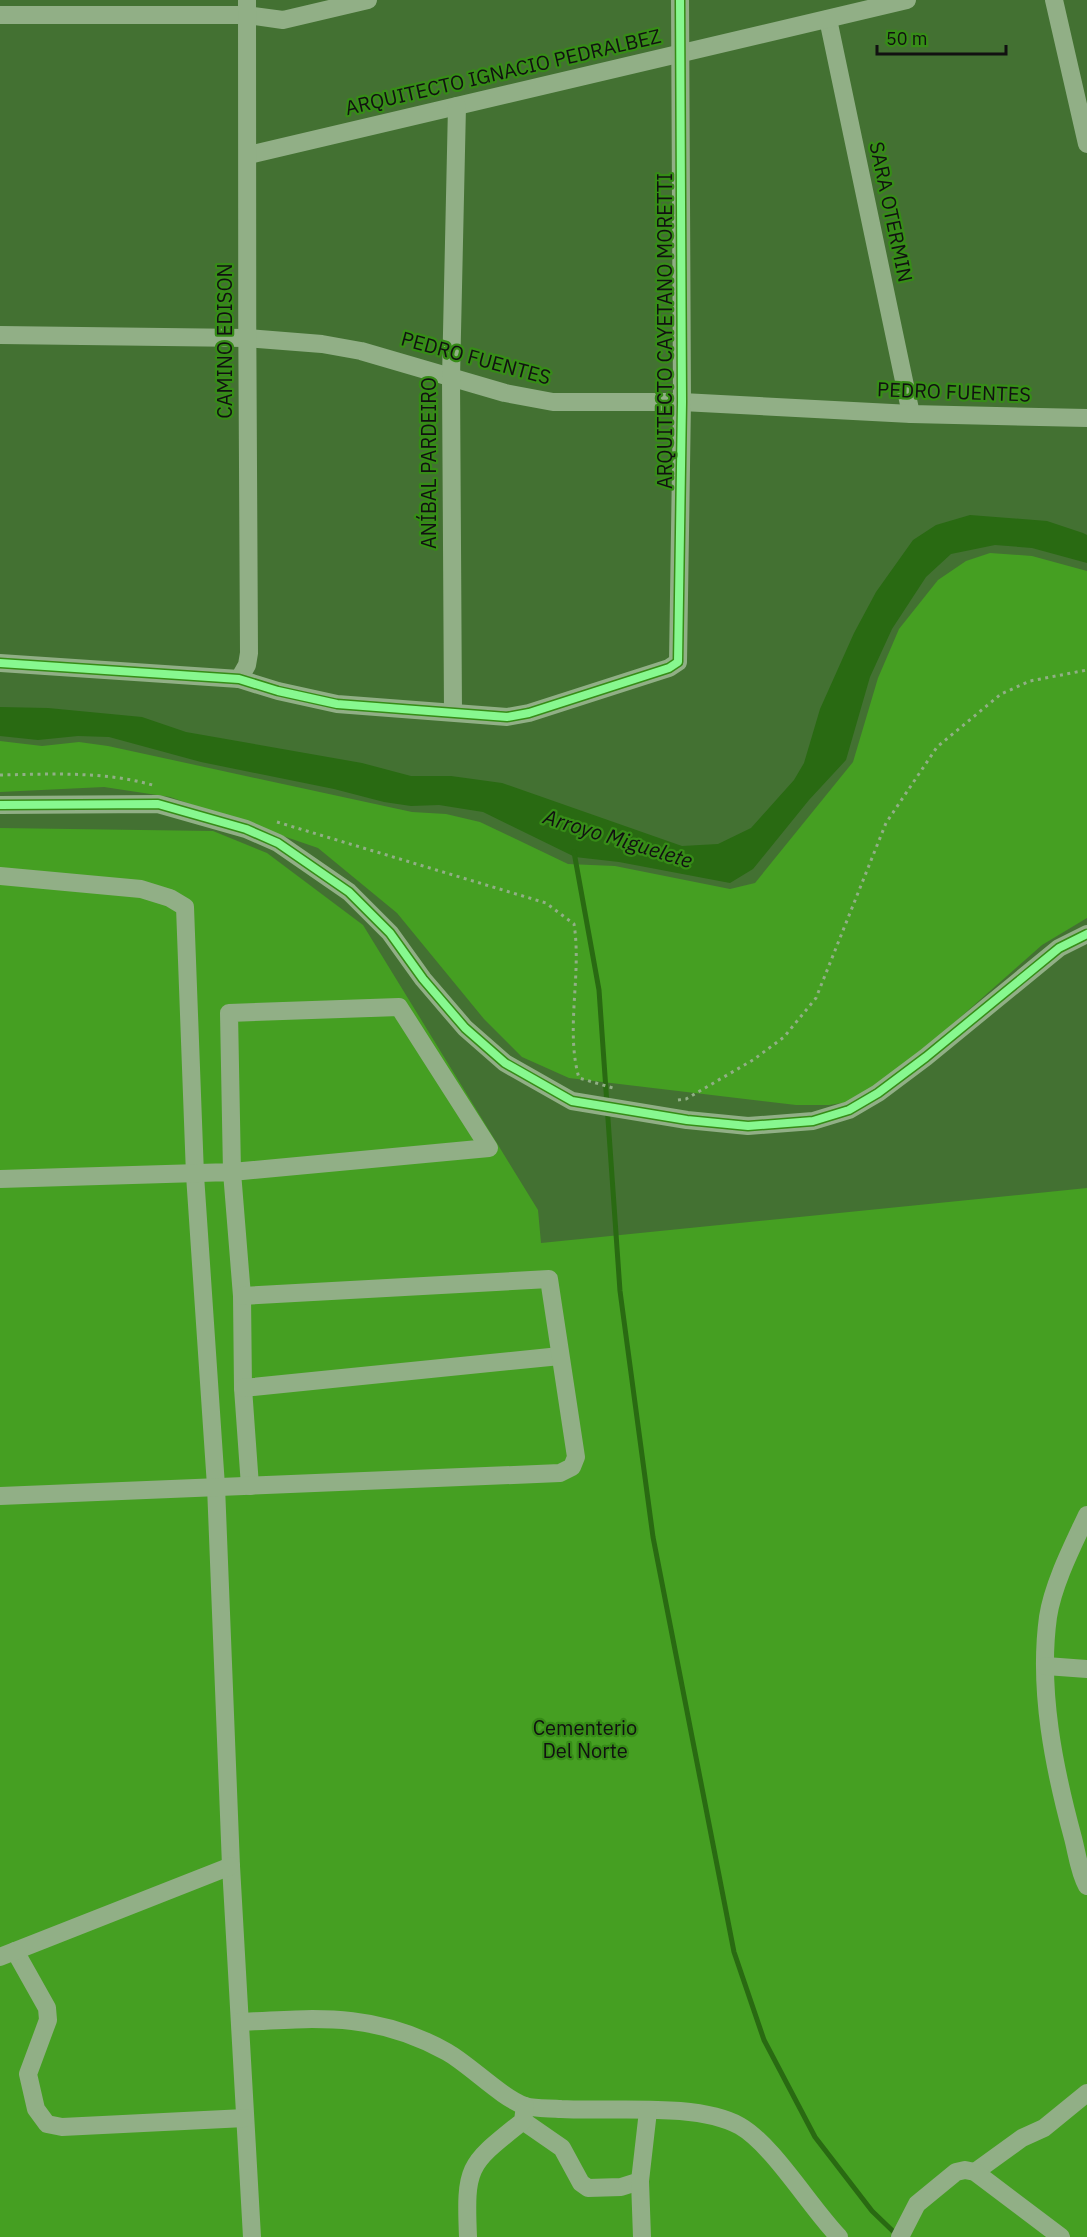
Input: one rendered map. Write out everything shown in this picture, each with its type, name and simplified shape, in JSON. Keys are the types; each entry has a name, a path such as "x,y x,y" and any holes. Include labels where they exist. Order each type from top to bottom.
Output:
{"street":[{"path":"0,15 247,7 283,20 368,0"},
{"name":"ARQUITECTO CAYETANO MORETTI","path":"453,712 507,717 529,713 669,668 678,662 682,402 680,0"},
{"name":"ARQUITECTO IGNACIO PEDRALBEZ","path":"249,155 907,0"},
{"path":"1054,0 1087,144"},
{"name":"CAMINO EDISON","path":"239,679 247,666 249,653 246,338 249,155 247,7"},
{"name":"SARA OTERMIN","path":"828,19 910,414"},
{"name":"ANÍBAL PARDEIRO","path":"453,712 451,378 457,106"},
{"name":"PEDRO FUENTES","path":"0,335 246,338 340,346 505,393 554,402 682,402 910,414 1087,418"},
{"path":"0,663 239,679 278,691 337,704 453,712"},
{"path":"0,805 159,804 246,829 278,843 349,892 390,933 423,980 465,1028 505,1062 572,1101 656,1116 748,1126 813,1121 849,1110 878,1093 926,1057 1059,948 1087,934"},
{"path":"0,876 141,889 170,898 185,907 195,1175 216,1486 231,1866 252,2237"},
{"path":"0,1179 195,1175 232,1172 430,1154 489,1148 399,1007 229,1013 232,1172 242,1296 243,1388 250,1486"},
{"path":"0,1496 560,1473 572,1467 576,1457 549,1279 242,1296"},
{"path":"243,1388 560,1356"},
{"path":"1087,1515 1068,1556 1048,1616 1046,1666 1048,1711 1056,1765 1087,1886"},
{"path":"1046,1666 1087,1669"},
{"path":"231,1866 8,1954 47,2008 48,2020 28,2074 36,2109 47,2124 62,2127 245,2118"},
{"path":"240,2022 327,2017 381,2024 412,2035 448,2053 524,2113 562,2148 581,2183 588,2188 621,2187 640,2181"},
{"path":"975,2172 1022,2138 1044,2128 1087,2093"},
{"path":"642,2237 640,2181 648,2111"},
{"path":"468,2237 466,2193 472,2167 524,2113 648,2111 679,2111 715,2115 755,2136 839,2237"},
{"path":"900,2237 917,2204 956,2172 964,2170 975,2172 1061,2237"}],"path":[{"path":"676,1100 686,1099 753,1060 784,1037 816,998 886,823 937,747 1001,694 1030,681 1087,670"},
{"path":"0,775 66,774 135,779 157,786"},
{"path":"266,819 546,903 574,924 578,950 574,1060 579,1078 614,1089"}],"green space":[{"path":"990,553 1032,556 1087,571 1087,918 1042,945 868,1099 829,1105 796,1105 569,1078 522,1057 484,1019 397,913 318,848 170,797 104,787 0,792 0,741 42,746 79,742 108,746 412,812 446,814 480,822 568,864 615,866 730,889 755,883 853,762 878,678 899,629 938,580 966,561"},
{"name":"Cementerio Del Norte","path":"0,828 213,831 267,853 363,925 538,1210 541,1243 1087,1188 1087,2237 0,2237"}],"water":[{"name":"Arroyo Miguelete","path":"970,515 1047,521 1083,533 1087,535 1087,563 1032,548 995,545 951,554 926,577 892,629 870,677 846,760 809,800 753,869 730,883 619,862 575,857 483,812 439,805 411,806 384,802 334,789 201,762 109,737 78,736 38,740 0,736 0,707 48,708 142,717 186,732 362,763 411,776 451,776 502,783 682,846 718,844 751,828 794,780 804,763 820,709 854,633 876,592 913,540 936,525"}],"waterway":[{"path":"574,852 599,990 620,1291 653,1537 734,1952 764,2040 815,2137 872,2211 898,2236"}],"cycle path":[{"path":"0,663 239,679 278,691 337,704 507,717 529,713 669,668 678,662 682,402 680,0"},
{"path":"0,805 158,804 246,829 278,843 349,892 390,933 423,979 465,1028 505,1063 572,1101 687,1120 748,1126 813,1121 849,1110 878,1093 926,1057 1059,948 1087,934"}]}
